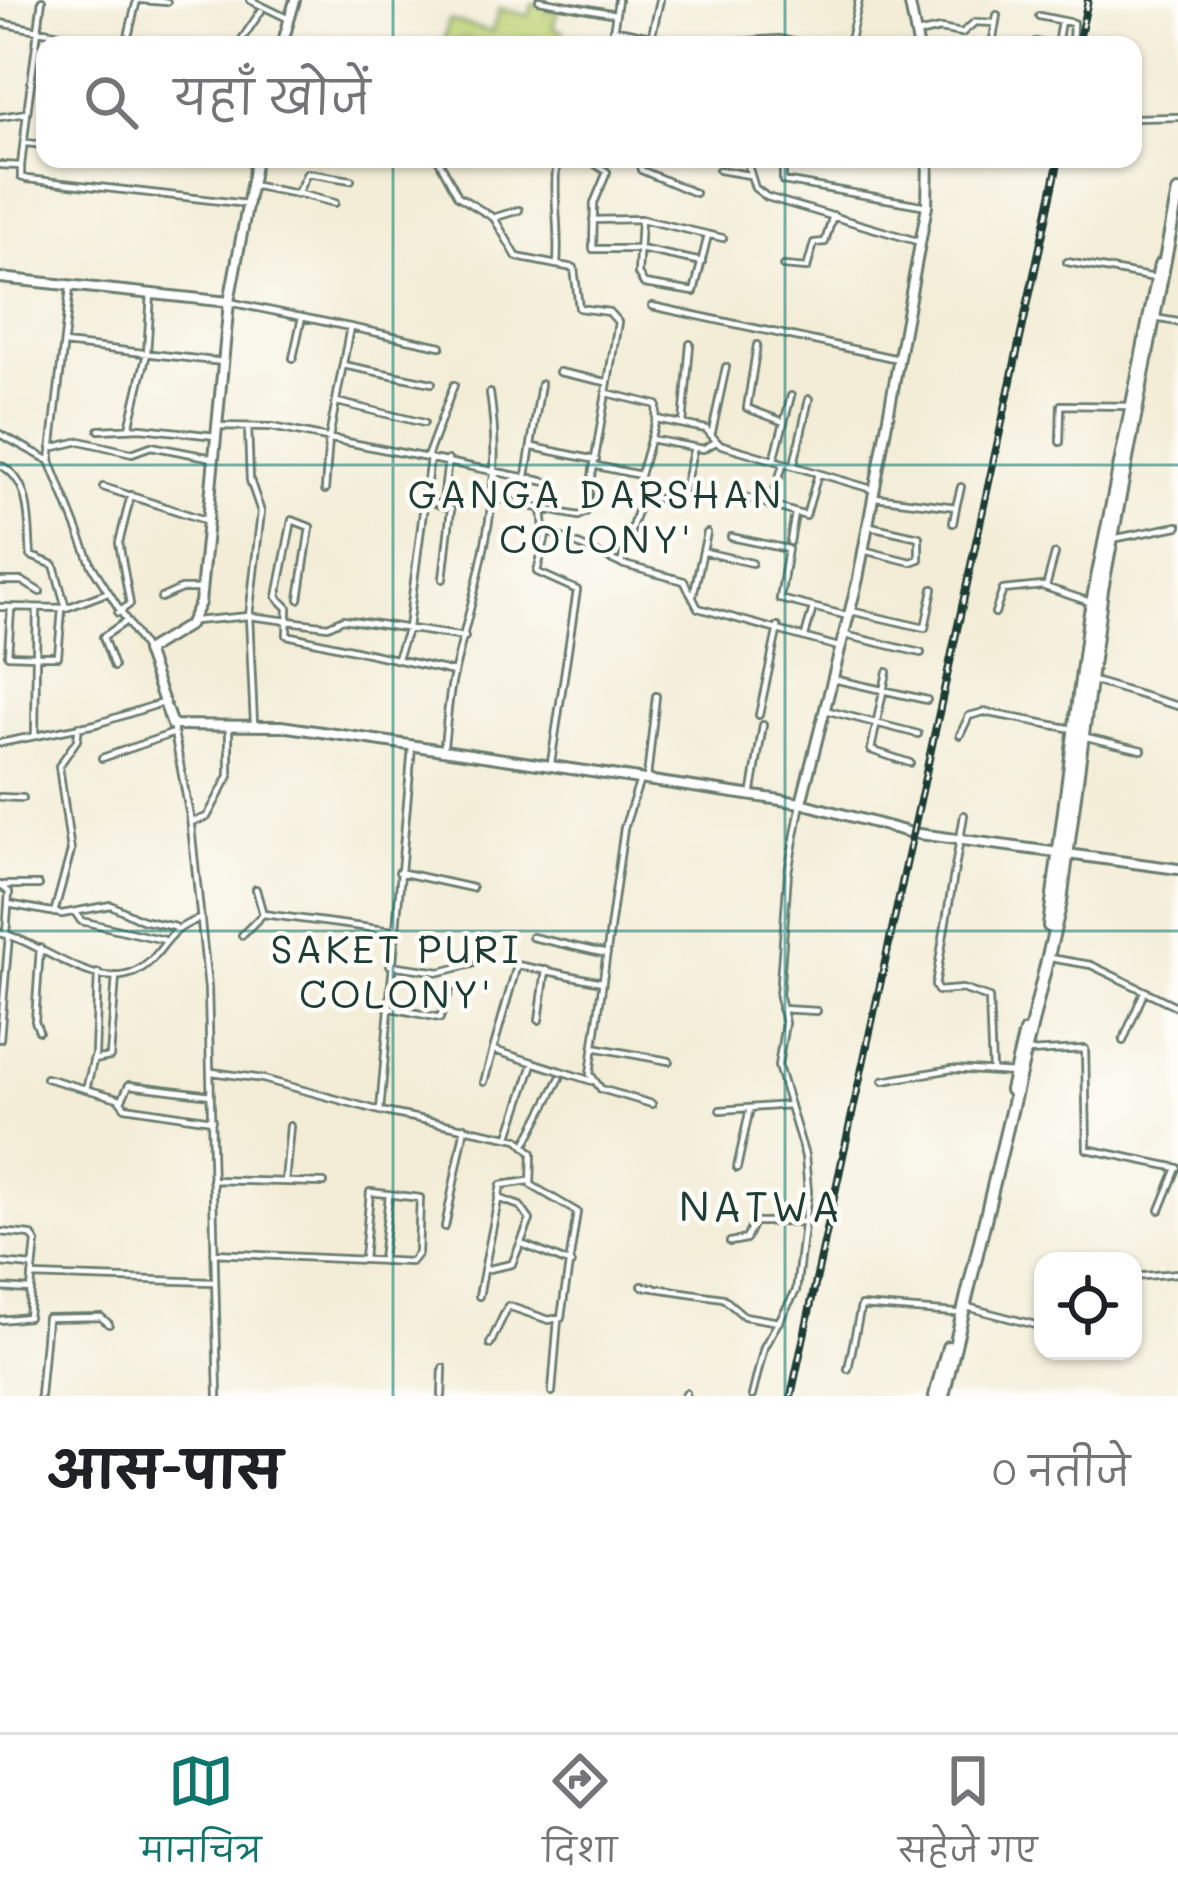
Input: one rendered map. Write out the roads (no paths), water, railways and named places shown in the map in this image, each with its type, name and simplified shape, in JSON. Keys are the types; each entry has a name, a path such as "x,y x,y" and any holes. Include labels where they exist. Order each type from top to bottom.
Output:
{"highway":[{"path":"1077,732 1178,192"},
{"path":"960,1310 1049,958 1092,602 1128,406 1166,249"},
{"path":"939,1396 1064,852"}],"street":[{"path":"37,36 42,0"},
{"path":"126,36 139,0 167,2"},
{"path":"250,0 263,10 290,18"},
{"path":"285,36 295,0"},
{"path":"539,0 577,3 616,14"},
{"path":"612,36 618,0"},
{"path":"652,36 661,0"},
{"path":"851,36 859,0"},
{"path":"909,0 915,34 940,29 962,33 975,22 995,23"},
{"path":"243,36 263,10"},
{"path":"993,36 997,15"},
{"path":"1039,16 1076,26 1074,36"},
{"path":"1056,36 1061,20"},
{"path":"0,23 78,36"},
{"path":"613,29 640,36"},
{"path":"36,43 21,177 247,204"},
{"path":"0,117 27,112"},
{"path":"1142,118 1178,117"},
{"path":"26,143 36,144"},
{"path":"0,165 21,166"},
{"path":"193,621 201,589 229,302 254,168"},
{"path":"443,168 458,196 494,218 517,257 574,268 579,308 617,318 585,515 490,497"},
{"path":"556,168 552,199 561,219 556,265"},
{"path":"601,168 607,172 592,220 593,249 640,249 702,262"},
{"path":"642,168 695,193"},
{"path":"749,168 767,197 920,242"},
{"path":"783,168 786,182 927,206"},
{"path":"752,1396 759,1361 796,1291 805,1222 808,1174 778,1066 785,1023 781,1010 788,872 868,526 927,206 928,168"},
{"path":"719,170 751,176"},
{"path":"299,194 307,172 351,180"},
{"path":"251,185 334,203"},
{"path":"494,218 519,210"},
{"path":"783,266 807,268 814,243 825,242 833,215"},
{"path":"592,220 641,219 723,238"},
{"path":"641,219 641,282 687,293 695,288 708,235"},
{"path":"1066,262 1156,278"},
{"path":"0,278 229,302 441,346"},
{"path":"70,287 50,461 106,593 146,651 173,729 191,822 212,1072 218,1396"},
{"path":"130,428 147,353 151,293"},
{"path":"652,306 899,359"},
{"path":"293,358 302,317"},
{"path":"1154,318 1178,322"},
{"path":"325,490 328,438 350,327"},
{"path":"64,344 223,362"},
{"path":"682,424 690,344"},
{"path":"757,345 747,408 784,422"},
{"path":"344,365 432,383"},
{"path":"726,368 712,434 716,442 874,493 956,507"},
{"path":"559,372 609,382"},
{"path":"527,505 541,384"},
{"path":"397,659 408,628 428,457 454,386"},
{"path":"442,752 454,672 482,578 494,468 490,393"},
{"path":"607,393 657,405 639,495 681,503 694,448"},
{"path":"774,460 791,396"},
{"path":"794,466 809,399"},
{"path":"337,402 424,423"},
{"path":"1060,442 1061,405 1128,406"},
{"path":"656,419 712,434"},
{"path":"99,430 216,431 248,425 494,468 552,483"},
{"path":"248,425 250,480 261,512 249,616 254,724"},
{"path":"0,434 50,461"},
{"path":"650,440 694,448 716,442"},
{"path":"51,448 80,442 132,453 151,446 214,458"},
{"path":"533,447 640,475"},
{"path":"443,502 448,460"},
{"path":"770,506 784,463"},
{"path":"0,465 16,477 27,503 31,556 54,565 64,609 62,653 8,655 11,610"},
{"path":"746,497 808,515 818,473"},
{"path":"103,487 208,520"},
{"path":"953,523 961,487"},
{"path":"118,613 130,604 119,543 131,495"},
{"path":"425,499 451,508 443,579"},
{"path":"542,508 540,524 547,532 621,564 684,581 698,608 842,648"},
{"path":"621,564 637,511"},
{"path":"790,542 796,514"},
{"path":"299,599 310,527 292,520 277,597 288,608 290,637 454,672"},
{"path":"863,550 911,562 919,559 920,537 868,526"},
{"path":"1112,539 1178,526"},
{"path":"547,532 537,572 577,590 550,768"},
{"path":"693,596 707,533"},
{"path":"731,537 788,550 779,597 813,608 925,628 932,589"},
{"path":"704,552 752,562"},
{"path":"1046,587 1055,554"},
{"path":"0,581 22,580 40,592"},
{"path":"995,613 1006,589 1046,587 1092,602"},
{"path":"161,598 181,589 201,589"},
{"path":"0,607 64,609 106,593"},
{"path":"806,636 813,608"},
{"path":"35,735 38,609"},
{"path":"146,651 193,621 249,616 328,626 349,619 465,637"},
{"path":"114,667 103,637 125,622"},
{"path":"759,715 778,627"},
{"path":"845,635 921,653"},
{"path":"887,672 872,753 910,763"},
{"path":"833,679 927,700"},
{"path":"1088,680 1178,706"},
{"path":"592,1081 624,828 643,783 656,696"},
{"path":"0,743 165,702"},
{"path":"825,710 918,734"},
{"path":"960,735 969,716 984,712 1142,750"},
{"path":"191,822 207,817 226,784 228,722"},
{"path":"102,758 173,729 254,724 801,803 908,832 1178,869"},
{"path":"751,797 764,725"},
{"path":"54,913 71,850 59,766 77,740 79,727"},
{"path":"380,1112 412,746"},
{"path":"0,797 23,798"},
{"path":"964,814 935,986 938,992 962,989 989,998 992,1071"},
{"path":"399,872 472,888"},
{"path":"0,1040 8,904 2,885 39,885"},
{"path":"256,889 263,914"},
{"path":"8,904 54,913 111,904 142,920 175,927 200,919"},
{"path":"75,911 81,921 164,940"},
{"path":"263,914 393,932"},
{"path":"242,935 263,914"},
{"path":"5,934 116,976 143,967 175,927"},
{"path":"532,937 607,954"},
{"path":"39,1031 35,1021 40,948"},
{"path":"1049,958 1091,965 1178,1007"},
{"path":"390,965 440,972 472,964"},
{"path":"484,1082 497,1051 518,965 602,982"},
{"path":"539,1020 546,970"},
{"path":"86,1089 93,1060 98,973"},
{"path":"93,1060 110,1057 116,976"},
{"path":"387,1006 440,1018 450,991"},
{"path":"1123,1041 1144,992"},
{"path":"781,1010 817,1010"},
{"path":"593,1047 669,1061"},
{"path":"1028,1052 1085,1049 1087,1148 1178,1168 1160,1210"},
{"path":"497,1051 652,1104"},
{"path":"509,1136 532,1065"},
{"path":"883,1081 952,1069 1016,1073"},
{"path":"212,1072 262,1079 380,1112 509,1136 526,1143 532,1153 529,1181"},
{"path":"46,1078 121,1101 125,1107 212,1120"},
{"path":"526,1143 560,1078"},
{"path":"121,1101 127,1085 212,1095"},
{"path":"721,1110 790,1105"},
{"path":"737,1168 750,1108"},
{"path":"445,1227 465,1125"},
{"path":"285,1182 290,1126"},
{"path":"212,1180 324,1183"},
{"path":"478,1296 502,1182 529,1181 577,1212 558,1319 552,1392"},
{"path":"214,1252 411,1262 418,1252 422,1202 416,1196 370,1192 364,1259"},
{"path":"382,1261 390,1192"},
{"path":"484,1270 512,1264 530,1215 498,1198"},
{"path":"730,1242 746,1239 754,1222 805,1222"},
{"path":"0,1232 35,1237 26,1321 0,1320"},
{"path":"522,1244 571,1264"},
{"path":"0,1263 32,1266"},
{"path":"1142,1276 1178,1273"},
{"path":"32,1276 214,1282"},
{"path":"642,1286 723,1298 744,1316 779,1322"},
{"path":"0,1288 31,1290"},
{"path":"490,1344 508,1306 558,1319"},
{"path":"848,1370 861,1306 960,1310 1034,1326"},
{"path":"40,1396 47,1318 101,1317 109,1324"},
{"path":"442,1396 443,1368"}],"railway":[{"path":"1080,36 1088,0"},
{"path":"791,1396 1057,168"}],"district":[{"name":"GANGA DARSHAN COLONY'","path":"596,514"},
{"name":"SAKET PURI COLONY'","path":"396,970"},
{"name":"NATWA","path":"761,1205"}]}
